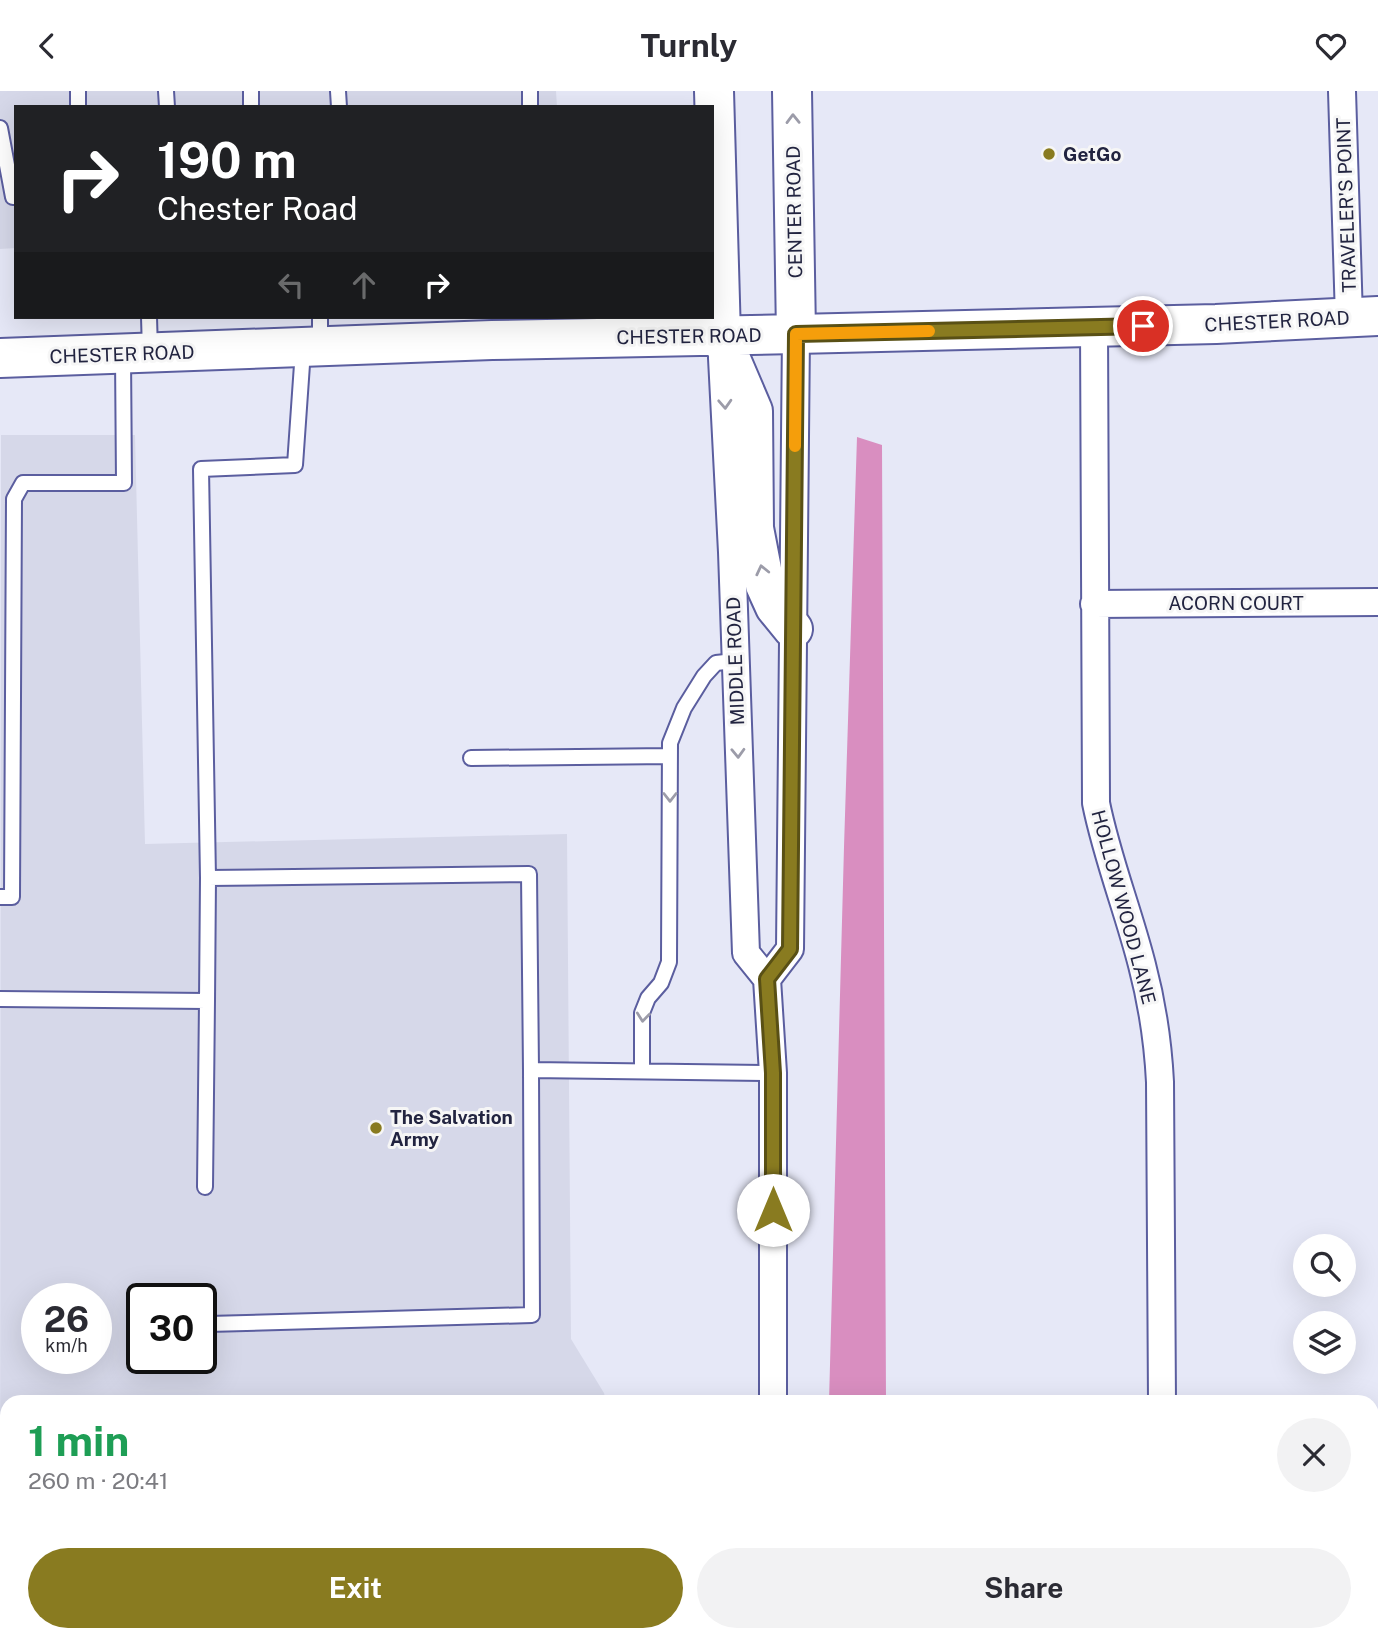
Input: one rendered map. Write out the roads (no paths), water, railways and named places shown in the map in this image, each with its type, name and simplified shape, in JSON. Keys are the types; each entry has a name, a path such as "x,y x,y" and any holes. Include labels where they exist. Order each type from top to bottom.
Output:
{"main road":[{"path":"714,91 721,336 753,411 754,529 765,585 775,607 793,629"},
{"name":"CENTER ROAD","path":"792,91 796,334"},
{"name":"CHESTER ROAD","path":"0,358 141,341 461,335 721,336 1216,324 1363,317"}],"street":[{"name":"TRAVELER'S POINT","path":"1342,91 1363,317"},
{"name":"HOLLOW WOOD LANE","path":"1094,327 1096,803 1108,854 1142,963 1149,993 1159,1068 1163,1395"},
{"path":"773,1395 773,1073 767,979 790,949 796,334"},
{"name":"MIDDLE ROAD","path":"721,336 727,431 746,953 767,979"},
{"name":"ACORN COURT","path":"1094,604 1378,602"}],"lane":[{"path":"0,128 14,197"},
{"path":"205,1187 208,878 201,469 295,465 314,337"},
{"path":"0,897 12,897 14,499 23,483 124,483 141,341"},
{"path":"642,1071 642,1013 648,998 661,983 669,962 670,743 684,708 704,675 716,663 735,661"},
{"path":"471,758 670,756"},
{"path":"208,878 529,874 531,1315 217,1324"},
{"path":"0,999 207,1001"},
{"path":"531,1070 773,1073"}],"place":[{"name":"GetGo","path":"1049,154"},
{"name":"The Salvation Army","path":"376,1128"}]}
